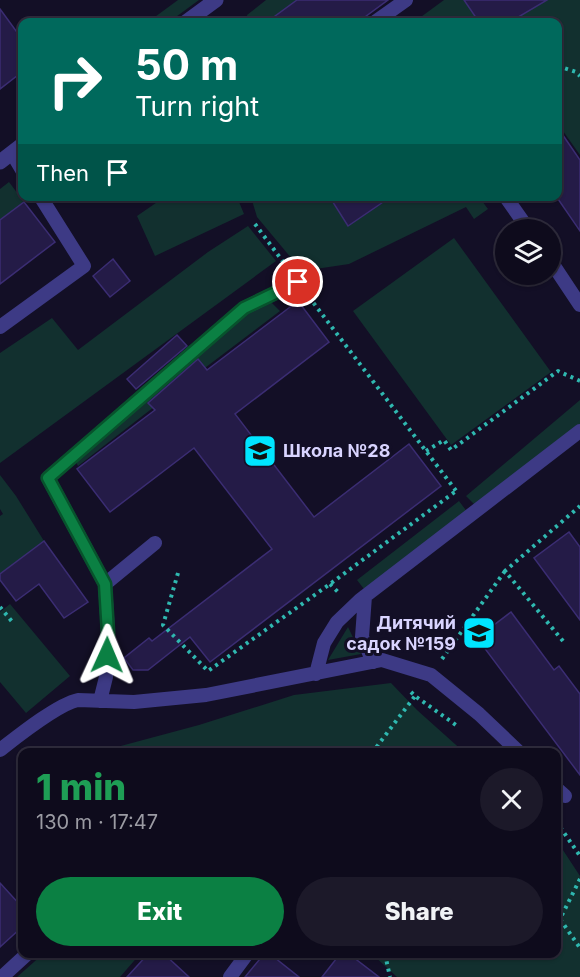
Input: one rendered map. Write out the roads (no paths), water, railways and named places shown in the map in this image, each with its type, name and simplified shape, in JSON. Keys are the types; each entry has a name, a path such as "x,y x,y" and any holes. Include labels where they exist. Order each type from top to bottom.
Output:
{"street":[{"path":"191,18 216,0"}],"lane":[{"path":"381,18 406,0"},
{"path":"0,327 84,266 43,201"},
{"path":"509,201 521,219"},
{"path":"561,277 580,306"},
{"path":"100,701 106,677 108,633 105,584 48,478 244,308 298,282"},
{"path":"316,674 324,643 337,622 365,596 580,431"},
{"path":"105,584 155,543"},
{"path":"365,596 362,637 374,662"},
{"path":"0,750 41,720 78,700 134,702 206,695 382,660 431,675 479,714 515,748"},
{"path":"2,977 23,958"},
{"path":"230,977 244,958"}],"place":[{"name":"Школа №28","path":"260,451"},
{"name":"Дитячий садок №159","path":"479,633"}]}
